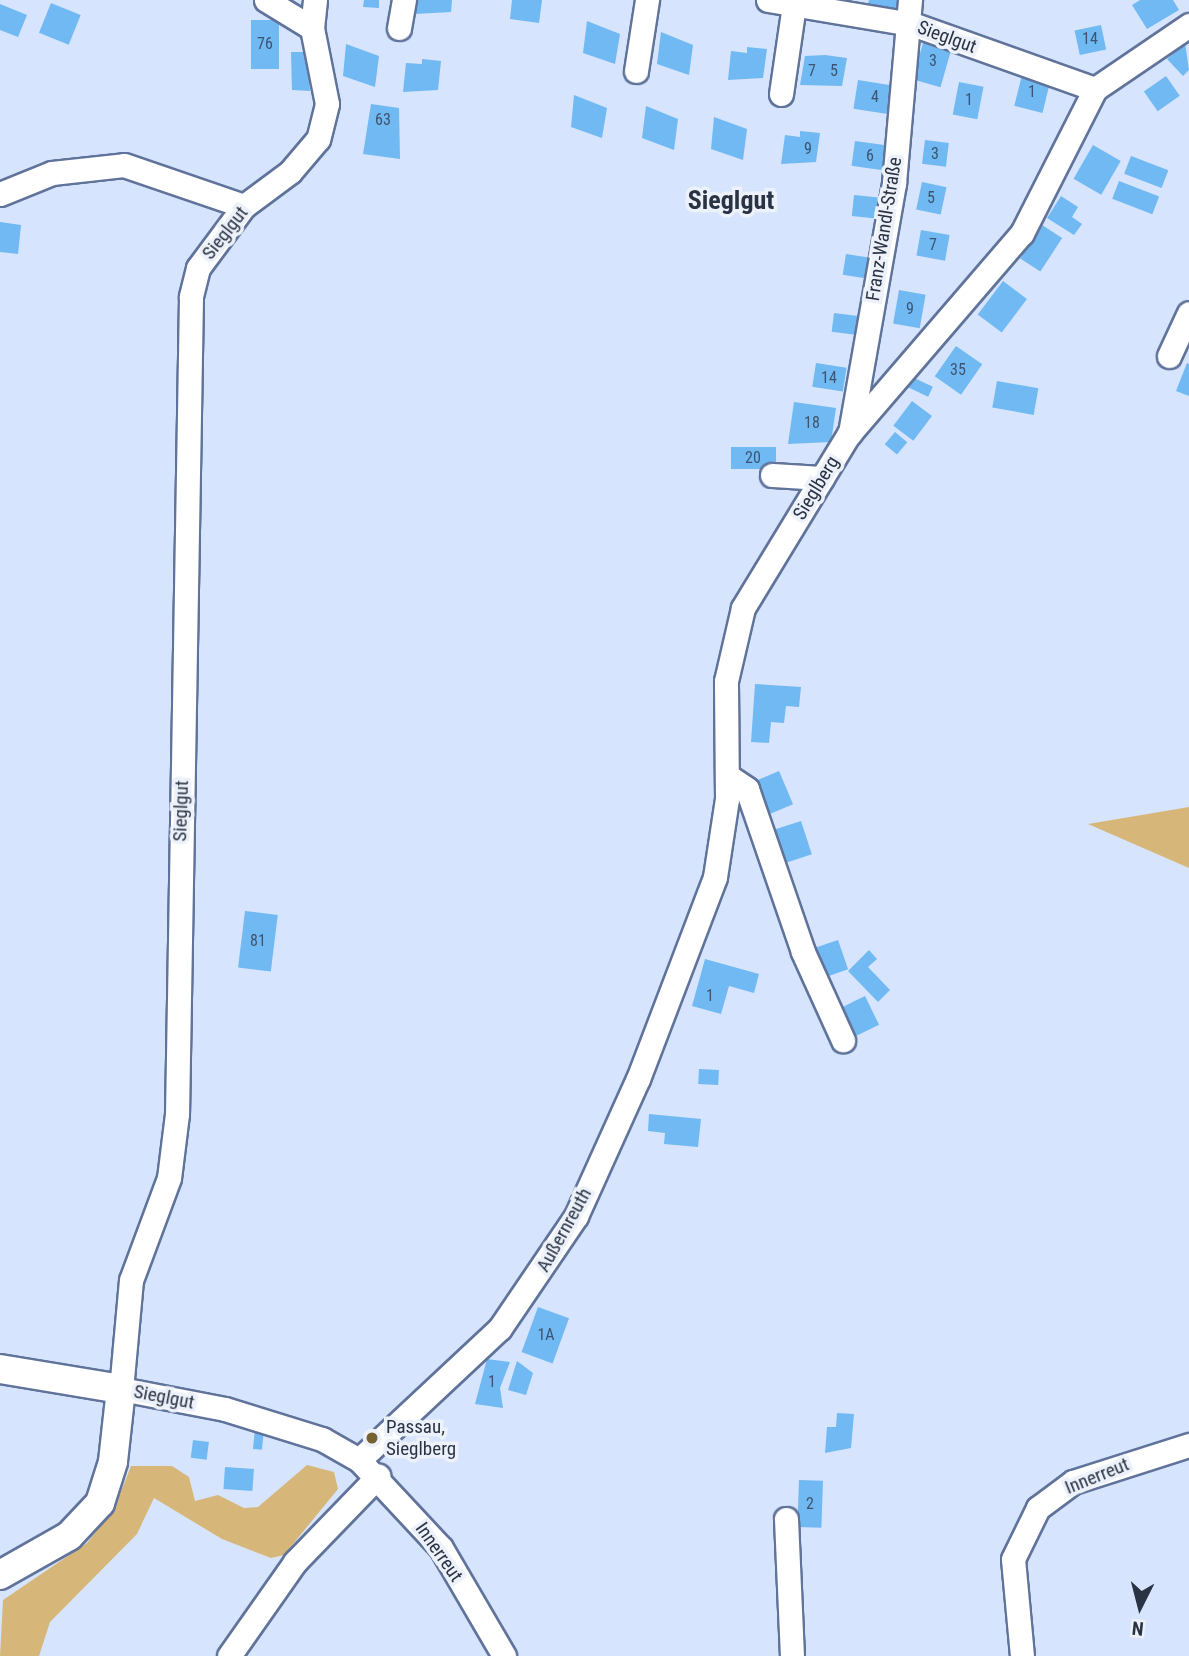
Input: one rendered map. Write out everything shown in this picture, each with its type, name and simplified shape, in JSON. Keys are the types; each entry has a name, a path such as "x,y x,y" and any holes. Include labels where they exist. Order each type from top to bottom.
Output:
{"main road":[{"path":"0,1575 29,1556 69,1536 100,1503 113,1462 121,1388 7,1370"},
{"path":"0,1551 29,1556"}],"street":[{"path":"266,0 312,28"},
{"name":"Sieglgut","path":"315,0 312,28 327,91 318,139 290,172 244,206 198,268 191,297 177,1114 169,1178 131,1280 121,1388 237,1412 322,1439 359,1460"},
{"path":"399,28 404,0"},
{"path":"636,71 647,0"},
{"name":"Sieglgut","path":"768,0 912,24 1095,89"},
{"name":"Franz-Wandl-Straße","path":"849,434 894,183 912,24 910,0"},
{"path":"781,94 794,5"},
{"name":"Sieglberg","path":"691,947 724,838 729,776 726,681 743,608 849,434 1022,233 1095,89 1189,24"},
{"path":"0,194 78,167 124,165 244,206"},
{"path":"1169,356 1189,313"},
{"path":"772,475 822,478"},
{"path":"729,776 747,789 803,952 844,1040"},
{"name":"Außernreuth","path":"359,1460 526,1296 576,1216 691,947"},
{"name":"Innerreut","path":"1022,1656 1013,1559 1038,1508 1073,1482 1189,1445"},
{"name":"Innerreut","path":"359,1460 378,1476 441,1548 504,1656"},
{"path":"229,1656 295,1562 378,1476"},
{"path":"786,1519 792,1656"}],"shaded area":[{"path":"1189,807 1189,868 1088,824"},
{"path":"307,1465 334,1472 338,1489 284,1555 271,1558 222,1539 154,1498 137,1534 50,1622 39,1656 0,1656 3,1600 87,1543 114,1509 131,1466 172,1466 189,1477 195,1501 218,1495 244,1508 258,1507"}],"building":[{"path":"364,0 379,0 379,8 363,7"},
{"path":"417,0 452,0 451,12 415,14"},
{"path":"512,0 542,0 539,23 510,19"},
{"path":"869,0 903,0 900,16 867,9"},
{"path":"1140,0 1173,0 1179,10 1147,29 1132,5"},
{"path":"51,3 81,15 69,45 39,33"},
{"path":"0,4 27,15 18,37 0,30"},
{"path":"251,20 279,20 279,69 251,69"},
{"path":"587,21 620,34 615,64 583,53"},
{"path":"1101,25 1106,49 1080,55 1075,31"},
{"path":"661,32 693,45 689,75 657,64"},
{"path":"925,36 953,44 940,87 913,79"},
{"path":"1185,43 1189,70 1183,76 1167,59"},
{"path":"346,44 379,56 375,87 343,76"},
{"path":"747,47 767,49 763,78 728,80 731,51 747,53"},
{"path":"291,52 307,52 310,91 292,90"},
{"path":"805,56 847,58 842,86 800,85"},
{"path":"422,59 441,61 438,90 403,92 406,63 422,64"},
{"path":"1023,71 1051,78 1042,113 1014,106"},
{"path":"1166,76 1180,96 1158,111 1144,91"},
{"path":"858,80 896,86 891,115 853,109"},
{"path":"959,82 984,87 977,119 953,114"},
{"path":"574,95 607,108 602,138 571,127"},
{"path":"371,104 399,108 400,159 363,154"},
{"path":"646,106 678,119 674,150 642,138"},
{"path":"714,117 747,129 743,160 711,149"},
{"path":"800,131 820,133 816,162 781,164 785,135 800,137"},
{"path":"925,140 949,143 946,167 922,164"},
{"path":"855,141 890,146 886,171 852,166"},
{"path":"1093,145 1121,161 1101,195 1074,179"},
{"path":"1131,156 1168,170 1162,188 1124,174"},
{"path":"1119,181 1159,196 1152,214 1112,199"},
{"path":"922,182 946,187 941,215 916,209"},
{"path":"854,195 881,198 879,219 852,216"},
{"path":"1061,196 1078,207 1072,217 1082,224 1074,235 1047,218"},
{"path":"0,222 21,225 18,254 0,252"},
{"path":"1042,225 1062,238 1040,272 1020,259"},
{"path":"921,230 950,235 945,261 916,256"},
{"path":"846,254 872,258 868,279 843,275"},
{"path":"1003,281 1027,299 1002,333 978,315"},
{"path":"899,290 926,295 920,328 893,323"},
{"path":"834,313 860,316 857,335 832,332"},
{"path":"956,346 982,364 961,395 935,376"},
{"path":"816,363 847,368 843,392 812,387"},
{"path":"1187,363 1189,364 1189,396 1176,391"},
{"path":"912,377 933,387 928,397 907,387"},
{"path":"997,381 1038,388 1034,415 992,408"},
{"path":"912,401 932,416 913,441 893,426"},
{"path":"794,402 836,408 831,442 788,444"},
{"path":"895,432 907,442 897,455 885,444"},
{"path":"731,447 776,447 776,469 731,469"},
{"path":"755,684 801,687 799,707 786,706 784,723 771,722 769,743 751,742"},
{"path":"779,771 793,804 769,814 755,781"},
{"path":"801,821 812,854 786,863 775,829"},
{"path":"245,911 278,915 271,972 238,968"},
{"path":"838,940 848,969 822,978 812,949"},
{"path":"869,950 877,959 868,967 890,990 878,1002 848,971"},
{"path":"705,959 759,974 754,993 729,986 721,1014 692,1006"},
{"path":"865,996 879,1025 857,1036 843,1007"},
{"path":"699,1069 719,1070 718,1085 698,1084"},
{"path":"649,1114 701,1119 698,1147 664,1144 665,1133 648,1131"},
{"path":"538,1307 569,1318 553,1363 522,1352"},
{"path":"487,1359 510,1362 500,1388 503,1408 475,1404"},
{"path":"517,1361 533,1373 526,1395 508,1390"},
{"path":"837,1413 854,1414 851,1448 825,1453 827,1427 836,1427"},
{"path":"255,1429 264,1430 262,1450 253,1449"},
{"path":"193,1440 209,1442 207,1460 191,1458"},
{"path":"225,1467 254,1469 252,1491 223,1489"},
{"path":"799,1480 823,1481 821,1528 797,1527"}],"place":[{"name":"Passau, Sieglberg","path":"372,1438"}],"district":[{"name":"Sieglgut","path":"731,201"}]}
